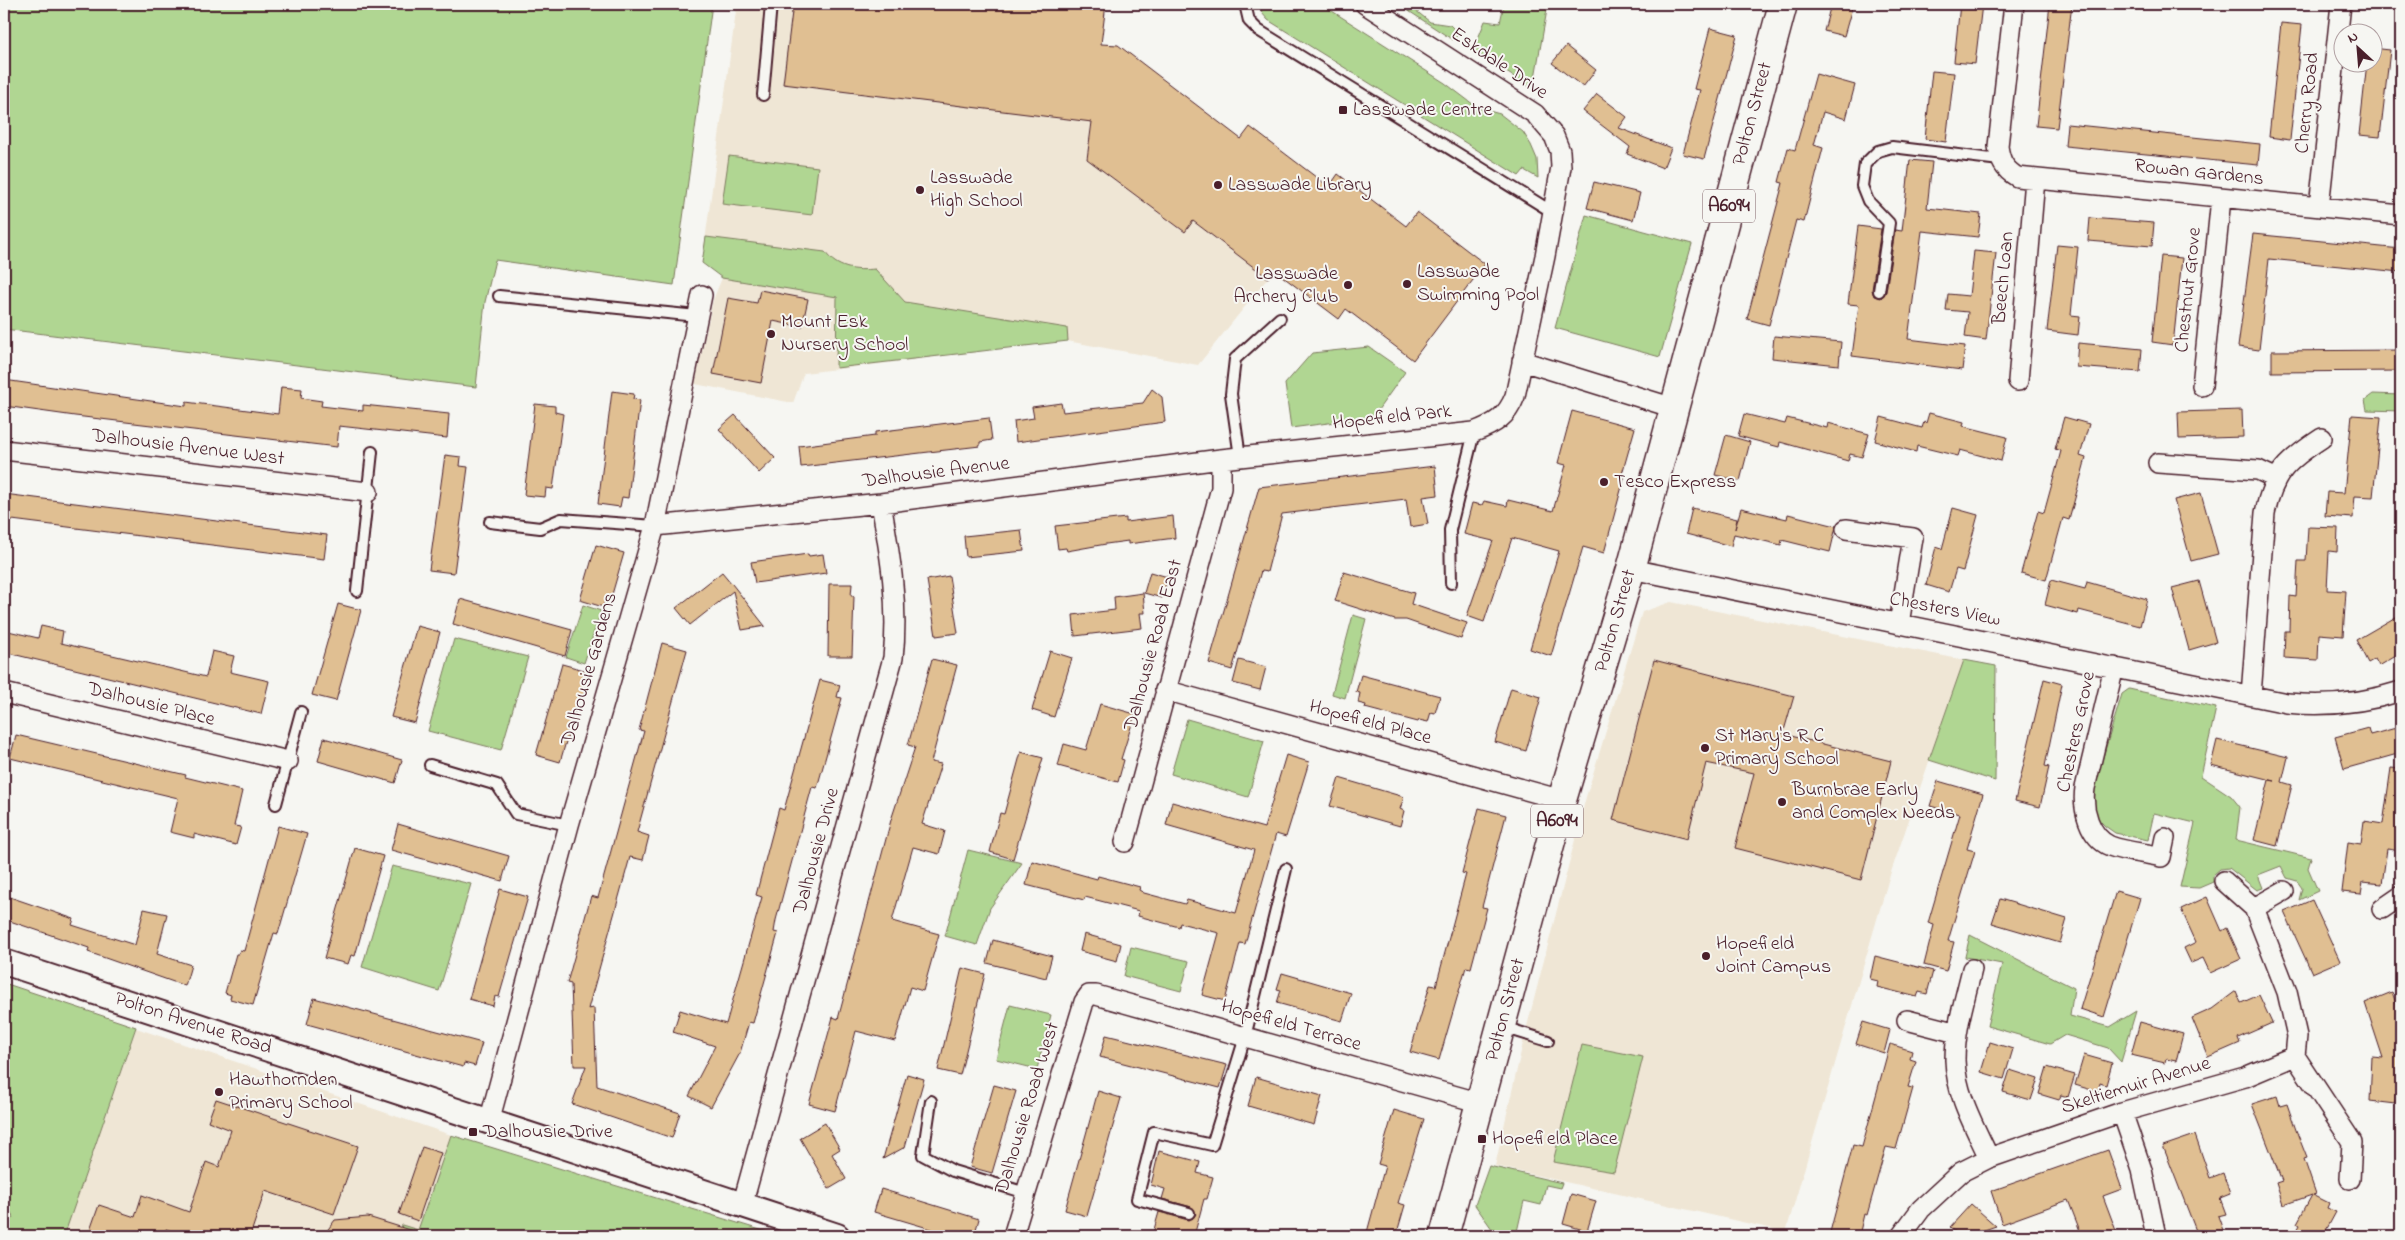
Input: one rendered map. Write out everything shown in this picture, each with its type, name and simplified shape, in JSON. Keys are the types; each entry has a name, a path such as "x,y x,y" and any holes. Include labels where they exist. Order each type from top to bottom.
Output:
{"main road":[{"name":"Polton Street","path":"1444,1236 1482,1103 1562,800 1631,569 1783,4"}],"street":[{"name":"Eskdale Drive","path":"1365,4 1535,114 1544,122 1554,136 1560,151 1561,167 1554,214 1522,361"},
{"path":"2000,160 1998,146 2014,4"},
{"name":"Cherry Road","path":"2319,207 2341,4"},
{"name":"Rowan Gardens","path":"2000,160 2007,170 2017,177 2035,180 2401,215"},
{"name":"Beech Loan","path":"2018,380 2035,180"},
{"name":"Chestnut Grove","path":"2202,386 2221,198"},
{"name":"Dalhousie Gardens","path":"489,1122 569,825 655,526 702,295"},
{"path":"1522,361 1674,408"},
{"name":"Hopefield Park","path":"1231,458 1474,432 1501,419 1509,410 1515,396 1522,361"},
{"path":"2251,695 2265,513 2269,492 2276,478 2302,450 2322,438"},
{"name":"Dalhousie Avenue West","path":"4,450 368,492"},
{"name":"Dalhousie Avenue","path":"655,526 881,503 1231,458"},
{"name":"Dalhousie Road East","path":"1125,842 1164,690 1231,458"},
{"path":"2158,463 2258,470 2276,478"},
{"name":"Dalhousie Drive","path":"742,1206 893,658 896,627 894,593 881,503"},
{"path":"1846,529 1913,538 1899,624"},
{"name":"Chesters View","path":"1631,569 2287,703 2330,705 2401,691"},
{"name":"Chesters Grove","path":"2114,667 2085,788 2083,802 2088,821 2096,835 2109,845 2161,857 2165,838"},
{"name":"Hopefield Place","path":"1164,690 1562,800"},
{"name":"Dalhousie Place","path":"4,693 288,761"},
{"path":"2224,881 2254,908 2287,992 2297,1036 2295,1056 2360,1139 2350,1179"},
{"path":"2254,908 2284,892"},
{"path":"2382,909 2401,896"},
{"name":"Polton Avenue Road","path":"4,962 838,1236"},
{"path":"1972,969 1957,1033 1955,1062 1966,1110 1990,1158"},
{"name":"Hopefield Terrace","path":"1088,995 1096,995 1482,1103"},
{"name":"Dalhousie Road West","path":"1013,1236 1084,1002 1088,995"},
{"path":"1907,1020 1957,1033"},
{"name":"Skeltiemuir Avenue","path":"1901,1236 1921,1209 1962,1172 1990,1158 2122,1112 2245,1077 2295,1056"},
{"path":"2122,1112 2142,1170 2156,1236"}],"lane":[{"path":"763,95 771,4"},
{"path":"1245,4 1249,21 1258,30 1554,214"},
{"path":"1879,291 1889,223 1868,201 1862,186 1865,164 1878,151 1892,147 2000,160"},
{"path":"499,296 697,316"},
{"path":"1231,458 1232,394 1235,359 1280,318"},
{"path":"1451,583 1450,530 1474,432"},
{"path":"357,591 372,452"},
{"path":"490,522 540,528 561,519 655,526"},
{"path":"276,804 301,712"},
{"path":"430,765 497,785 516,814 569,825"},
{"path":"1189,1213 1137,1199 1154,1132 1212,1145 1245,1037 1286,869"},
{"path":"1502,1027 1548,1041"},
{"path":"931,1101 923,1155 953,1172 1026,1192"}],"shaded area":[{"name":"Lasswade High School","path":"737,4 1106,4 1087,159 1184,232 1193,221 1268,278 1198,365 1067,341 804,373 793,403 695,384 713,300 722,278 702,263"},
{"name":"Hopefield Joint Campus","path":"1671,602 1964,660 1889,878 1786,1232 1495,1166 1525,1034 1586,797 1642,612"},
{"name":"Hawthornden Primary School","path":"136,1028 451,1135 418,1231 402,1225 398,1236 64,1236"}],"green space":[{"path":"4,4 712,4 674,285 495,260 485,302 476,387 4,329"},
{"path":"1260,4 1321,4 1445,83 1478,108 1500,114 1523,132 1531,145 1537,159 1538,178 1524,170 1519,176 1268,20 1262,13"},
{"path":"1398,4 1416,4 1415,10 1430,22 1450,25 1459,34 1453,40"},
{"path":"1504,4 1548,4 1533,89 1473,51 1485,21 1500,23"},
{"path":"729,156 818,167 812,215 722,204"},
{"path":"1586,215 1692,244 1660,357 1555,328"},
{"path":"706,237 825,252 835,262 847,268 860,270 875,269 905,302 1067,328 1068,341 836,368 837,297 722,278 702,263"},
{"path":"1369,347 1405,372 1373,417 1291,428 1285,384 1312,353"},
{"path":"2373,394 2401,395 2401,411 2367,410 2365,400"},
{"path":"583,605 601,611 584,663 566,657"},
{"path":"1353,615 1366,619 1345,698 1332,694"},
{"path":"454,639 528,657 501,750 428,731"},
{"path":"1964,660 1996,666 1995,781 1929,760"},
{"path":"2129,689 2216,708 2201,776 2231,796 2240,807 2236,840 2311,858 2308,868 2318,891 2299,900 2302,888 2297,881 2287,878 2281,866 2258,875 2263,888 2257,890 2229,868 2220,869 2213,875 2213,882 2199,888 2180,887 2195,823 2154,813 2148,840 2115,833 2097,818 2091,797 2122,694"},
{"path":"1187,719 1264,741 1248,797 1171,774"},
{"path":"968,850 1022,863 990,908 977,945 945,936"},
{"path":"392,866 471,884 439,991 362,967"},
{"path":"1970,935 2074,988 2070,1016 2110,1027 2136,1011 2121,1062 2108,1048 2065,1035 2050,1044 1987,1026 2002,964 1965,957"},
{"path":"1131,947 1189,961 1181,991 1124,976"},
{"path":"4,983 136,1027 64,1236 4,1236 4,1224 14,1218 4,1200"},
{"path":"1010,1005 1051,1015 1037,1069 996,1059"},
{"path":"1582,1045 1643,1057 1614,1172 1553,1162"},
{"path":"451,1135 780,1236 398,1236 402,1225 418,1230"},
{"path":"1489,1166 1562,1183 1560,1188 1546,1185 1541,1205 1524,1201 1516,1236 1497,1236 1475,1205"}],"building":[{"path":"793,4 1106,4 1101,44 1118,45 1241,139 1250,127 1329,187 1338,174 1406,226 1417,212 1485,264 1413,360 1346,309 1339,319 1274,270 1268,278 1193,221 1185,232 1087,159 1092,122 783,84"},
{"path":"1831,4 1853,4 1844,36 1824,31"},
{"path":"1960,4 1982,4 1975,64 1954,62"},
{"path":"2050,4 2072,4 2057,128 2036,126"},
{"path":"2281,23 2302,25 2290,140 2269,137"},
{"path":"1710,28 1737,35 1704,159 1683,154 1700,90 1694,89"},
{"path":"1566,46 1596,70 1583,87 1552,63"},
{"path":"2382,49 2390,50 2380,137 2359,135 2366,72 2382,72"},
{"path":"1932,71 1954,73 1946,142 1925,139"},
{"path":"1816,74 1855,85 1846,119 1823,112 1814,145 1823,148 1804,222 1796,220 1769,325 1747,319 1783,183 1779,182 1788,148 1795,150"},
{"path":"1597,94 1627,117 1619,128 1671,148 1663,168 1627,154 1630,147 1583,111"},
{"path":"2067,124 2260,144 2258,165 2065,146"},
{"path":"1910,160 1932,162 1927,208 1981,214 1978,237 1922,231 1908,339 1965,346 1962,370 1852,356 1859,305 1848,304 1858,226 1881,229 1872,290 1874,296 1881,298 1886,292 1895,230 1902,231"},
{"path":"1594,182 1640,193 1633,220 1587,208"},
{"path":"2090,218 2154,223 2152,246 2088,241"},
{"path":"2253,234 2401,249 2401,272 2269,259 2259,350 2238,347"},
{"path":"2057,245 2078,247 2071,315 2080,316 2078,335 2047,331"},
{"path":"1974,251 1996,253 1986,340 1965,337 1968,312 1946,310 1948,294 1969,296"},
{"path":"2161,256 2182,258 2173,345 2152,342"},
{"path":"760,290 808,299 802,327 773,321 761,383 713,374 728,298 757,303"},
{"path":"1774,336 1841,342 1839,365 1772,358"},
{"path":"2078,343 2142,349 2140,372 2076,367"},
{"path":"2401,350 2401,371 2272,372 2272,351"},
{"path":"4,380 186,406 186,402 278,414 281,387 302,389 301,398 322,401 321,406 363,411 363,405 449,414 447,438 339,426 337,447 75,416 4,406"},
{"path":"1152,389 1162,397 1165,422 1016,442 1014,421 1034,418 1032,407 1061,403 1063,412 1143,403"},
{"path":"612,391 634,394 633,399 640,400 628,498 622,497 620,507 598,504"},
{"path":"535,404 555,406 555,412 563,414 553,489 546,488 545,497 524,495"},
{"path":"2242,410 2243,437 2179,439 2178,412"},
{"path":"1572,411 1635,428 1622,474 1625,475 1604,553 1583,547 1551,656 1530,649 1559,551 1512,538 1484,622 1467,616 1493,541 1464,534 1472,503 1482,505 1484,501 1507,506 1508,500 1553,511 1566,465 1558,463"},
{"path":"1929,413 1964,422 1963,426 2007,437 2001,461 1960,450 1958,456 1917,446 1916,452 1875,441 1881,417 1922,428 1924,422 1926,423"},
{"path":"1744,414 1785,424 1787,418 1827,428 1828,423 1869,434 1862,457 1850,454 1848,461 1780,442 1779,447 1738,436"},
{"path":"735,415 775,458 759,473 719,429"},
{"path":"2352,415 2381,417 2373,497 2355,496 2353,518 2325,516 2327,492 2344,493"},
{"path":"2064,417 2089,424 2080,456 2086,458 2069,520 2063,518 2046,580 2021,573 2038,511 2044,513 2061,451 2055,449"},
{"path":"989,418 992,440 980,442 980,446 801,467 799,446 875,436 875,432"},
{"path":"1726,435 1750,442 1740,481 1715,475"},
{"path":"445,455 461,457 460,466 468,467 454,573 429,570"},
{"path":"1435,466 1438,495 1423,497 1428,524 1410,527 1406,499 1282,514 1267,572 1261,571 1232,670 1209,663 1259,487"},
{"path":"2201,493 2218,554 2191,561 2174,500"},
{"path":"4,494 327,535 324,559 4,519"},
{"path":"1692,508 1737,519 1735,529 1741,508 1787,519 1788,514 1836,526 1830,552 1782,540 1781,545 1734,534 1731,546 1686,534"},
{"path":"1953,508 1978,515 1963,571 1956,569 1949,592 1926,585 1936,547 1942,549"},
{"path":"1173,516 1175,538 1128,544 1128,541 1067,551 1066,548 1058,549 1055,526 1126,518 1126,522"},
{"path":"2308,527 2338,528 2337,552 2329,551 2327,590 2346,591 2343,636 2319,634 2318,660 2284,658 2285,631 2289,631 2290,596 2296,597 2298,561 2306,561"},
{"path":"1021,530 1024,551 966,557 964,536"},
{"path":"596,545 624,553 611,598 606,597 603,607 580,600"},
{"path":"808,554 809,556 823,554 826,573 755,583 751,562"},
{"path":"722,572 765,626 742,630 733,591 690,625 676,608"},
{"path":"1150,572 1168,577 1162,598 1144,593"},
{"path":"1344,572 1414,593 1411,604 1467,623 1461,639 1406,620 1395,620 1335,601"},
{"path":"949,576 958,633 936,636 927,580"},
{"path":"2051,580 2085,589 2087,582 2147,599 2140,626 2079,610 2078,614 2045,605"},
{"path":"2199,581 2216,642 2189,650 2172,588"},
{"path":"829,584 852,584 851,596 854,596 852,656 828,656"},
{"path":"1143,593 1145,613 1140,613 1142,628 1075,636 1073,615 1115,610 1114,597"},
{"path":"460,599 572,630 565,656 453,624"},
{"path":"338,604 361,610 336,701 312,695"},
{"path":"2401,614 2401,653 2379,666 2375,659 2368,663 2356,640"},
{"path":"41,626 63,631 61,643 206,677 212,651 234,656 230,672 269,681 261,714 4,652 4,630 38,638"},
{"path":"417,626 440,632 415,723 391,717"},
{"path":"662,643 687,650 637,832 649,836 643,860 630,857 588,1009 594,1008 597,1086 680,1113 672,1138 572,1104 586,1066 574,1066 571,984 567,983 591,896 598,898 644,731 639,730"},
{"path":"1050,651 1072,658 1054,717 1032,710"},
{"path":"932,659 957,665 931,762 941,764 922,824 945,831 939,854 913,847 892,921 939,934 923,991 910,987 895,1041 856,1031 835,1111 809,1104 833,1017 838,1019 891,820 915,747 908,745"},
{"path":"1239,660 1266,667 1260,690 1233,683"},
{"path":"1654,660 1794,696 1783,734 1891,761 1861,880 1735,848 1754,773 1706,763 1687,839 1613,820"},
{"path":"562,664 591,672 583,700 579,698 560,762 536,755"},
{"path":"1361,675 1440,696 1435,713 1431,712 1428,722 1419,720 1418,722 1365,708 1366,705 1358,703 1360,693 1356,692"},
{"path":"2044,679 2062,684 2045,766 2049,767 2040,807 2015,801"},
{"path":"820,680 840,685 837,697 842,698 817,788 812,787 776,920 774,932 778,933 753,1023 749,1022 740,1053 711,1107 689,1096 715,1046 673,1032 680,1010 726,1024 762,897 756,895 779,808 784,810"},
{"path":"1511,688 1541,697 1526,751 1495,742"},
{"path":"1100,704 1135,714 1121,759 1124,760 1118,782 1058,766 1064,744 1086,750"},
{"path":"2368,728 2370,735 2396,728 2399,736 2401,735 2401,753 2344,769 2335,737"},
{"path":"16,735 186,775 185,777 242,791 234,826 241,827 236,845 194,834 194,838 170,832 178,798 10,758"},
{"path":"324,738 402,760 395,783 318,761"},
{"path":"2217,740 2288,757 2282,782 2292,785 2277,846 2254,840 2269,780 2275,781 2211,765"},
{"path":"1021,752 1043,758 1013,859 990,852 1000,813 1004,814"},
{"path":"1286,755 1309,762 1286,837 1276,834 1245,944 1240,943 1225,1001 1202,995 1219,933 1180,923 1179,927 1138,916 1139,911 1085,897 1084,900 1026,885 1032,861 1097,879 1098,876 1140,887 1139,890 1144,893 1185,904 1187,900 1236,913 1254,850 1166,825 1172,802 1264,828"},
{"path":"2391,768 2401,769 2401,851 2387,849 2382,884 2363,882 2361,894 2342,892 2348,842 2361,844 2364,821 2383,824"},
{"path":"1339,778 1404,797 1400,809 1404,811 1400,826 1330,806"},
{"path":"1938,781 1983,794 1967,849 1975,851 1948,941 1954,942 1946,971 1924,965 1934,925 1928,923 1960,814 1930,806"},
{"path":"1479,808 1506,815 1482,907 1487,908 1471,968 1466,967 1439,1060 1410,1052 1430,985 1436,986 1466,874 1462,873"},
{"path":"398,824 509,856 502,881 391,850"},
{"path":"278,826 307,834 278,934 274,933 253,1005 230,999 231,995 225,993 236,954 240,950 244,951"},
{"path":"355,848 383,856 355,956 351,955 348,964 324,958"},
{"path":"500,889 528,897 499,997 495,996 493,1006 469,999"},
{"path":"2116,891 2140,898 2104,1017 2080,1009"},
{"path":"4,895 74,919 72,925 135,945 144,909 167,914 157,954 191,965 185,986 88,952 89,948 4,919"},
{"path":"2207,897 2222,931 2227,928 2241,959 2210,973 2203,958 2191,963 2184,948 2196,942 2181,909"},
{"path":"2000,899 2067,919 2060,943 1992,923"},
{"path":"2312,900 2340,961 2312,973 2284,912"},
{"path":"1084,934 1121,944 1117,961 1080,951"},
{"path":"993,940 1052,956 1046,978 987,963"},
{"path":"1875,956 1933,971 1927,994 1919,992 1917,997 1877,987 1878,981 1870,979"},
{"path":"962,968 985,974 960,1075 938,1070"},
{"path":"1282,973 1351,993 1342,1021 1277,1003 1281,990 1277,989"},
{"path":"2236,991 2241,1003 2259,995 2272,1023 2238,1038 2240,1043 2208,1057 2192,1018 2212,1009"},
{"path":"2392,992 2401,1017 2401,1070 2399,1070 2395,1104 2370,1101 2372,1057 2383,1058 2365,1003"},
{"path":"314,998 482,1043 475,1066 464,1063 463,1067 307,1024"},
{"path":"1863,1022 1890,1030 1884,1053 1856,1044"},
{"path":"2140,1022 2183,1034 2176,1061 2166,1059 2165,1063 2131,1055"},
{"path":"1106,1035 1227,1065 1220,1088 1100,1057"},
{"path":"1990,1042 2013,1049 2004,1079 1981,1072"},
{"path":"1890,1044 1912,1051 1910,1059 1916,1061 1908,1087 1913,1088 1896,1149 1886,1147 1867,1215 1864,1214 1859,1236 1829,1236 1853,1145 1862,1147"},
{"path":"2084,1055 2112,1063 2106,1085 2100,1083 2098,1092 2075,1085"},
{"path":"2047,1067 2075,1075 2068,1097 2061,1095 2059,1100 2039,1094"},
{"path":"2010,1070 2038,1079 2031,1100 2003,1092"},
{"path":"907,1074 924,1079 905,1147 883,1159"},
{"path":"1256,1077 1322,1096 1314,1125 1248,1106"},
{"path":"994,1085 1016,1091 992,1173 970,1167"},
{"path":"1098,1091 1121,1098 1087,1216 1065,1210"},
{"path":"2277,1096 2280,1106 2287,1104 2307,1158 2304,1159 2316,1194 2313,1195 2329,1203 2327,1208 2336,1212 2323,1236 2294,1236 2300,1225 2297,1223 2312,1195 2283,1205 2276,1183 2282,1181 2252,1104"},
{"path":"216,1099 358,1146 334,1214 265,1191 250,1236 187,1236 166,1229 163,1236 88,1236 99,1205 135,1217 142,1195 189,1212 206,1162 219,1167 231,1130 208,1121"},
{"path":"1394,1110 1424,1119 1398,1203 1405,1205 1396,1236 1366,1236 1385,1166 1378,1164"},
{"path":"825,1123 840,1149 832,1154 846,1179 829,1189 800,1138"},
{"path":"2195,1135 2210,1178 2223,1173 2230,1194 2220,1198 2226,1214 2218,1216 2225,1236 2198,1236 2163,1146"},
{"path":"422,1147 441,1153 418,1221 399,1214"},
{"path":"2108,1150 2122,1189 2103,1196 2118,1236 2082,1236 2068,1200 2002,1224 1991,1191"},
{"path":"1159,1151 1200,1162 1197,1173 1213,1177 1207,1199 1204,1199 1194,1236 1166,1236 1153,1233 1159,1212 1188,1220 1196,1214 1191,1207 1162,1199 1165,1189 1151,1185"},
{"path":"881,1189 979,1219 974,1236 955,1236 874,1212"},
{"path":"1571,1194 1596,1201 1587,1231 1563,1224"},
{"path":"1971,1204 1996,1226 1967,1236 1960,1236 1950,1227"},
{"path":"368,1217 416,1232 416,1236 323,1236 335,1220"}],"place":[{"name":"Lasswade Centre","path":"1343,110"},
{"name":"Lasswade Library","path":"1218,185"},
{"name":"Lasswade High School","path":"920,190"},
{"name":"Lasswade Swimming Pool","path":"1407,284"},
{"name":"Lasswade Archery Club","path":"1348,285"},
{"name":"Mount Esk Nursery School","path":"771,334"},
{"name":"Tesco Express","path":"1604,482"},
{"name":"St Mary's R C Primary School","path":"1705,748"},
{"name":"Burnbrae Early and Complex Needs","path":"1782,802"},
{"name":"Hopefield Joint Campus","path":"1706,956"},
{"name":"Hawthornden Primary School","path":"219,1092"},
{"name":"Dalhousie Drive","path":"473,1132"},
{"name":"Hopefield Place","path":"1482,1139"}]}
